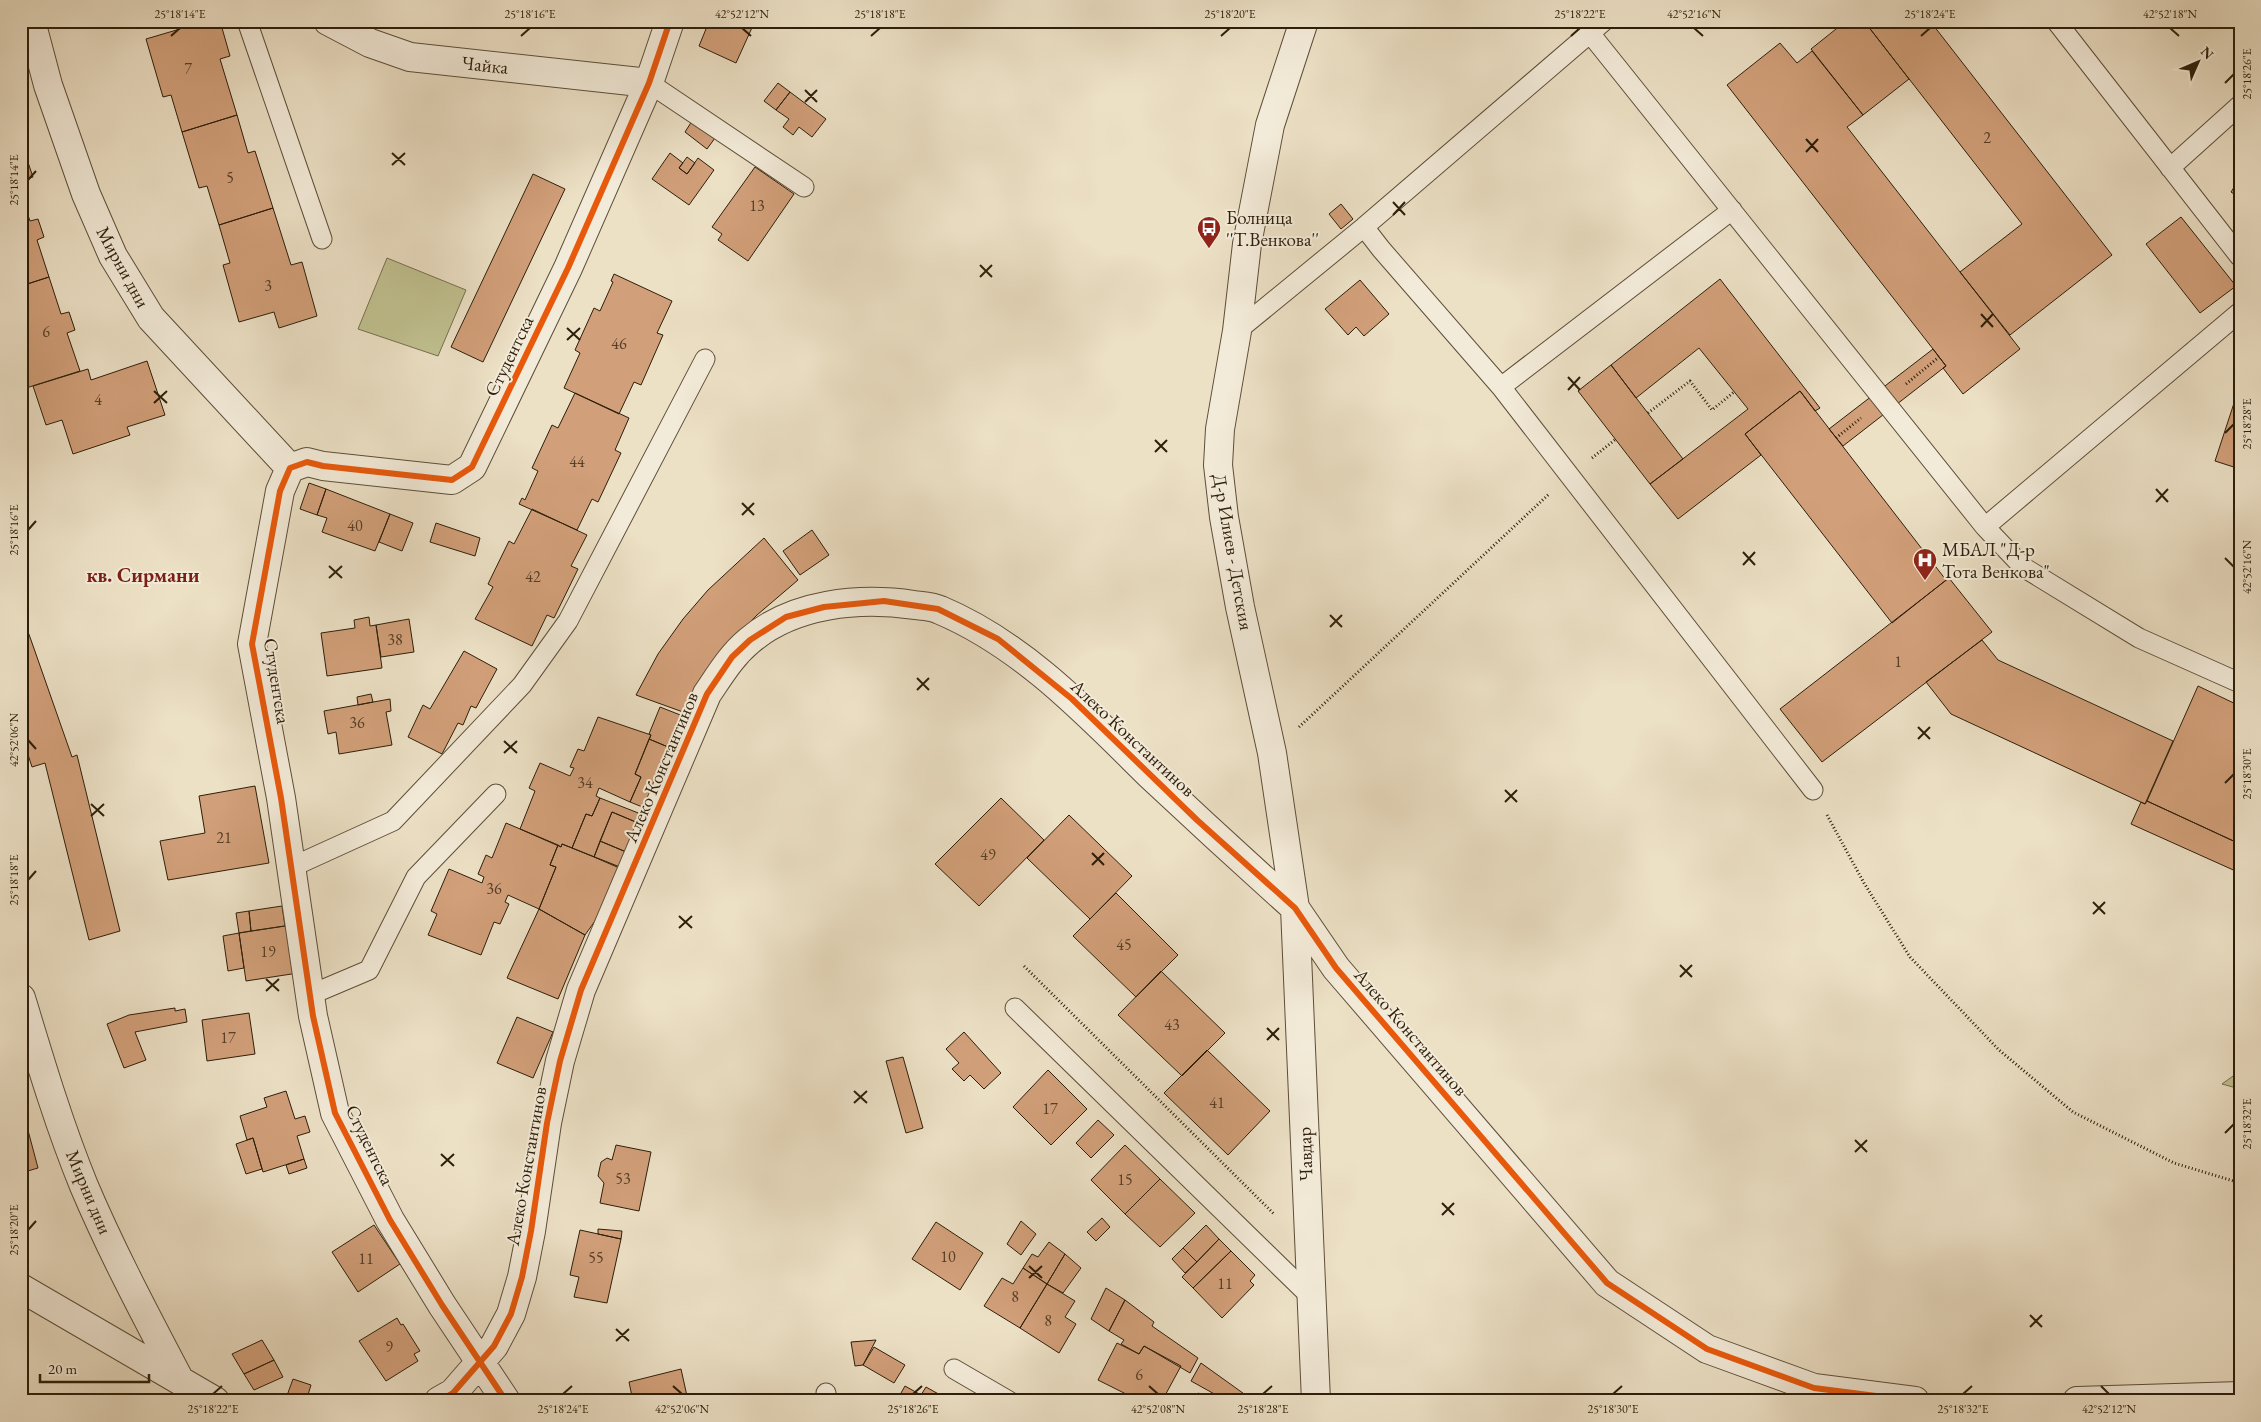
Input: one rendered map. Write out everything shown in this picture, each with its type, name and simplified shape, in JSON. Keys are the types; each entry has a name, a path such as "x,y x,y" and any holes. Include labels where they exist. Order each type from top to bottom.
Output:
{"street":[{"name":"Мирни дни","path":"31,21 48,86 86,194 113,256 151,318 290,468"},
{"name":"Чайка","path":"328,21 370,44 410,57 649,83"},
{"name":"Студентска","path":"506,1401 390,1220 335,1112 310,995 292,866 252,644 280,490 290,468 307,462 323,466 452,480 472,467 568,268 649,83 670,21"},
{"name":"Д-р Илиев - Детския","path":"1295,908 1272,753 1240,607 1224,517 1218,465 1220,429 1237,331 1247,244 1270,125 1304,21"},
{"name":"Алеко Константинов","path":"439,1401 453,1393 494,1346 511,1314 522,1278 547,1123 560,1061 581,990 707,694 732,657 750,640 786,617 824,607 884,601 938,609 998,639 1072,699 1197,820 1295,908 1336,968 1607,1283 1707,1349 1814,1388 1914,1401"},
{"name":"Чавдар","path":"1295,908 1316,1401"},
{"name":"Мирни дни","path":"21,998 37,1052 84,1185 130,1283 178,1377"},
{"path":"21,1288 178,1377 215,1401"},
{"path":"2077,1401 2240,1396"}],"lane":[{"path":"247,21 322,239"},
{"path":"2056,21 2240,257"},
{"path":"1237,331 1364,227 1596,27 1732,210 1985,526 2023,568 2139,638 2240,683"},
{"path":"649,83 804,187"},
{"path":"2170,168 2240,105"},
{"path":"1502,388 1732,210"},
{"path":"1364,227 1381,250 1502,388 1813,790"},
{"path":"1985,526 2240,312"},
{"path":"292,866 393,821 522,685 568,621 705,358"},
{"path":"310,995 369,970 416,876 496,794"},
{"path":"1015,1008 1311,1297"},
{"path":"954,1369 1008,1401"}],"path":[{"path":"1648,413 1690,380 1712,410 1734,392"},
{"path":"1272,753 1569,476 1616,439"},
{"path":"1813,790 1864,883 1910,957 1999,1050 2073,1112 2174,1163 2240,1183"},
{"path":"1024,966 1309,1249"}],"green space":[{"path":"387,258 466,290 438,356 358,329"},
{"path":"2240,1071 2240,1089 2222,1084"}],"building":[{"path":"178,21 220,21 230,56 220,59 237,115 182,132 171,95 163,97 146,39 180,29"},
{"path":"700,21 755,21 736,63 699,46 706,29 698,25"},
{"path":"1846,21 1864,21 1909,79 1863,115 1811,49"},
{"path":"1864,21 1930,21 2112,255 2010,335 1960,272 2022,224"},
{"path":"1780,43 1797,63 1812,51 1863,115 1847,127 2020,349 1963,394 1943,368 1946,366 1727,85"},
{"path":"778,83 790,92 776,110 764,101"},
{"path":"790,92 826,119 812,137 799,127 793,135 783,127 789,119 776,110"},
{"path":"237,115 248,153 255,151 273,208 219,225 207,186 199,188 182,132"},
{"path":"692,121 715,138 707,149 685,132"},
{"path":"21,142 33,177 21,181"},
{"path":"670,153 683,163 679,168 687,174 698,158 714,170 689,205 652,179"},
{"path":"687,157 695,163 687,174 679,168"},
{"path":"755,167 794,194 748,261 718,240 722,234 712,227"},
{"path":"533,174 565,189 483,362 451,347"},
{"path":"2240,178 2240,198 2231,192"},
{"path":"21,195 30,221 38,219 44,237 37,240 49,277 21,286"},
{"path":"1341,204 1353,219 1341,229 1329,214"},
{"path":"273,208 291,265 302,262 317,316 279,328 274,312 239,322 223,265 230,263 219,225"},
{"path":"2181,217 2236,286 2200,313 2146,244"},
{"path":"614,274 672,301 657,333 663,335 641,385 634,382 619,414 564,388 580,353 575,350 594,308 600,311 613,282 611,281"},
{"path":"49,277 61,314 69,312 75,330 67,333 80,371 26,388 21,375 21,286"},
{"path":"1720,279 1820,408 1815,411 1800,391 1745,434 1761,455 1678,519 1650,484 1748,409 1699,348 1636,398 1611,365"},
{"path":"1360,280 1389,314 1364,336 1356,327 1348,335 1325,309"},
{"path":"1933,349 1946,366 1843,446 1829,429"},
{"path":"147,361 165,415 127,427 130,435 73,454 62,420 46,425 33,386 88,369 91,380"},
{"path":"1611,365 1683,459 1650,484 1578,391"},
{"path":"1800,391 1946,580 1892,623 1745,434"},
{"path":"575,393 629,418 615,450 621,453 598,502 592,499 577,530 519,504 522,498 525,500 538,471 532,468 552,425 558,428"},
{"path":"2237,394 2240,395 2240,469 2215,461"},
{"path":"309,483 326,489 317,515 300,509"},
{"path":"326,489 390,514 375,551 322,532 327,518 317,515"},
{"path":"532,509 587,535 571,566 578,569 554,618 547,615 532,646 475,619 493,587 488,584 509,541 514,544"},
{"path":"390,514 413,523 402,551 379,542"},
{"path":"436,523 480,538 475,556 430,542"},
{"path":"812,530 829,555 800,575 783,551"},
{"path":"764,538 798,580 757,615 722,651 701,680 683,712 636,695 658,654 683,619 708,590"},
{"path":"1949,578 1992,632 1822,762 1780,709"},
{"path":"369,617 370,626 376,625 382,668 327,676 321,633 355,628 354,620"},
{"path":"409,619 414,652 381,657 376,625"},
{"path":"21,621 24,621 72,757 77,755 120,931 89,940 45,763 32,767 21,733"},
{"path":"1982,640 1998,660 2173,741 2145,804 1951,714 1926,682"},
{"path":"464,651 497,669 476,708 471,706 463,725 458,723 442,754 408,737 423,705 430,709"},
{"path":"2198,686 2240,706 2240,844 2147,801"},
{"path":"371,694 373,702 358,705 357,697"},
{"path":"390,699 391,711 386,712 392,745 339,754 336,732 328,734 324,711"},
{"path":"660,707 693,720 680,752 649,739 651,735 649,734"},
{"path":"598,717 651,735 635,774 641,777 630,802 599,788 596,796 600,798 592,816 586,814 572,848 562,844 561,847 520,829 535,791 529,788 540,763 570,776 574,768 570,767 578,749 584,751"},
{"path":"649,739 680,752 655,812 630,802 641,777 635,774"},
{"path":"255,786 269,863 168,880 160,841 205,833 199,796"},
{"path":"600,798 646,816 643,825 612,812 594,857 572,848 586,814 592,816"},
{"path":"1001,798 1044,840 979,906 935,864"},
{"path":"2147,801 2240,844 2240,873 2131,824 2141,802 2145,804"},
{"path":"612,812 643,825 631,854 600,841"},
{"path":"1069,815 1132,876 1090,919 1027,858"},
{"path":"506,823 558,845 550,865 556,867 539,909 508,895 505,902 509,904 500,924 494,922 481,955 428,935 437,914 431,911 449,869 482,883 484,877 478,874 486,855 492,858"},
{"path":"600,841 631,854 624,870 594,857"},
{"path":"562,844 620,867 600,914 585,935 539,909 556,867 550,865 558,845 561,847"},
{"path":"1116,893 1178,955 1136,997 1073,936"},
{"path":"282,906 285,926 251,931 249,911"},
{"path":"539,909 585,935 558,999 507,978"},
{"path":"249,911 251,931 239,933 236,913"},
{"path":"291,925 298,973 246,981 239,933"},
{"path":"239,933 244,968 228,971 223,936"},
{"path":"1161,971 1225,1033 1182,1076 1118,1015"},
{"path":"175,1008 175,1011 185,1009 187,1022 135,1032 146,1060 124,1068 107,1024 129,1015"},
{"path":"249,1013 255,1054 207,1061 202,1020"},
{"path":"517,1017 553,1032 533,1078 497,1063"},
{"path":"964,1032 1001,1073 984,1089 970,1075 964,1081 952,1069 959,1063 946,1049"},
{"path":"1207,1050 1270,1111 1228,1155 1164,1093"},
{"path":"903,1057 923,1128 906,1133 886,1061"},
{"path":"1048,1070 1087,1109 1051,1145 1013,1107"},
{"path":"286,1091 295,1119 305,1116 310,1132 297,1136 304,1159 263,1172 253,1138 247,1140 240,1116 267,1107 264,1098"},
{"path":"21,1104 38,1168 21,1173"},
{"path":"1098,1120 1114,1135 1091,1158 1076,1143"},
{"path":"253,1138 262,1169 246,1174 236,1144"},
{"path":"616,1145 651,1152 639,1211 600,1203 604,1183 598,1176 601,1162 607,1158 612,1160"},
{"path":"1125,1145 1160,1179 1125,1214 1091,1180"},
{"path":"304,1159 307,1168 289,1174 286,1165"},
{"path":"1160,1179 1195,1213 1160,1247 1125,1214"},
{"path":"1102,1218 1110,1227 1096,1241 1087,1232"},
{"path":"1021,1221 1036,1234 1021,1255 1007,1244"},
{"path":"936,1222 983,1253 960,1290 912,1259"},
{"path":"374,1225 400,1264 358,1292 332,1252"},
{"path":"1206,1225 1219,1239 1197,1262 1183,1248"},
{"path":"598,1229 622,1231 621,1239 598,1234"},
{"path":"580,1230 621,1239 607,1303 574,1297 579,1277 570,1275"},
{"path":"1219,1239 1231,1251 1193,1288 1182,1277"},
{"path":"1049,1242 1065,1254 1047,1284 1023,1268 1032,1254 1038,1257"},
{"path":"1183,1248 1197,1262 1185,1273 1172,1259"},
{"path":"1231,1251 1255,1275 1250,1281 1254,1285 1222,1318 1193,1288"},
{"path":"1065,1254 1081,1268 1063,1293 1047,1284"},
{"path":"1023,1268 1047,1284 1020,1328 984,1306 1002,1278 1013,1284"},
{"path":"1047,1284 1075,1301 1065,1317 1076,1324 1059,1353 1020,1328"},
{"path":"1106,1288 1125,1300 1109,1331 1091,1319"},
{"path":"1125,1300 1154,1322 1152,1326 1198,1358 1190,1373 1144,1346 1139,1354 1121,1344 1124,1340 1109,1331"},
{"path":"397,1318 420,1351 414,1354 418,1361 386,1381 359,1341"},
{"path":"262,1340 274,1360 244,1374 232,1354"},
{"path":"876,1340 863,1365 855,1366 851,1342"},
{"path":"1117,1343 1139,1354 1144,1346 1181,1366 1162,1401 1140,1401 1098,1380"},
{"path":"874,1347 905,1365 894,1383 863,1365"},
{"path":"274,1360 283,1377 254,1390 244,1374"},
{"path":"1201,1363 1254,1401 1227,1401 1191,1381"},
{"path":"681,1369 687,1396 669,1401 633,1401 629,1382"},
{"path":"293,1379 311,1385 306,1401 285,1401"},
{"path":"905,1386 921,1395 926,1387 951,1401 897,1400"},
{"path":"1198,1393 1213,1401 1194,1401"}],"cycle path":[{"path":"506,1401 442,1305 390,1220 335,1113 313,1016 281,798 252,644 280,491 290,468 307,462 323,466 452,480 472,467 568,268 649,83 670,21"},
{"path":"439,1401 453,1393 494,1346 511,1314 522,1277 531,1231 547,1123 560,1061 581,990 707,694 732,657 750,640 786,617 824,607 884,601 938,609 998,639 1072,699 1197,820 1295,908 1336,968 1607,1283 1707,1349 1814,1388 1915,1401"}],"place":[{"name":"Болница ''Т.Венкова''","path":"1209,249"},
{"name":"МБАЛ \"Д-р Тота Венкова\"","path":"1925,581"}],"district":[{"name":"кв. Сирмани","path":"143,575"}]}
